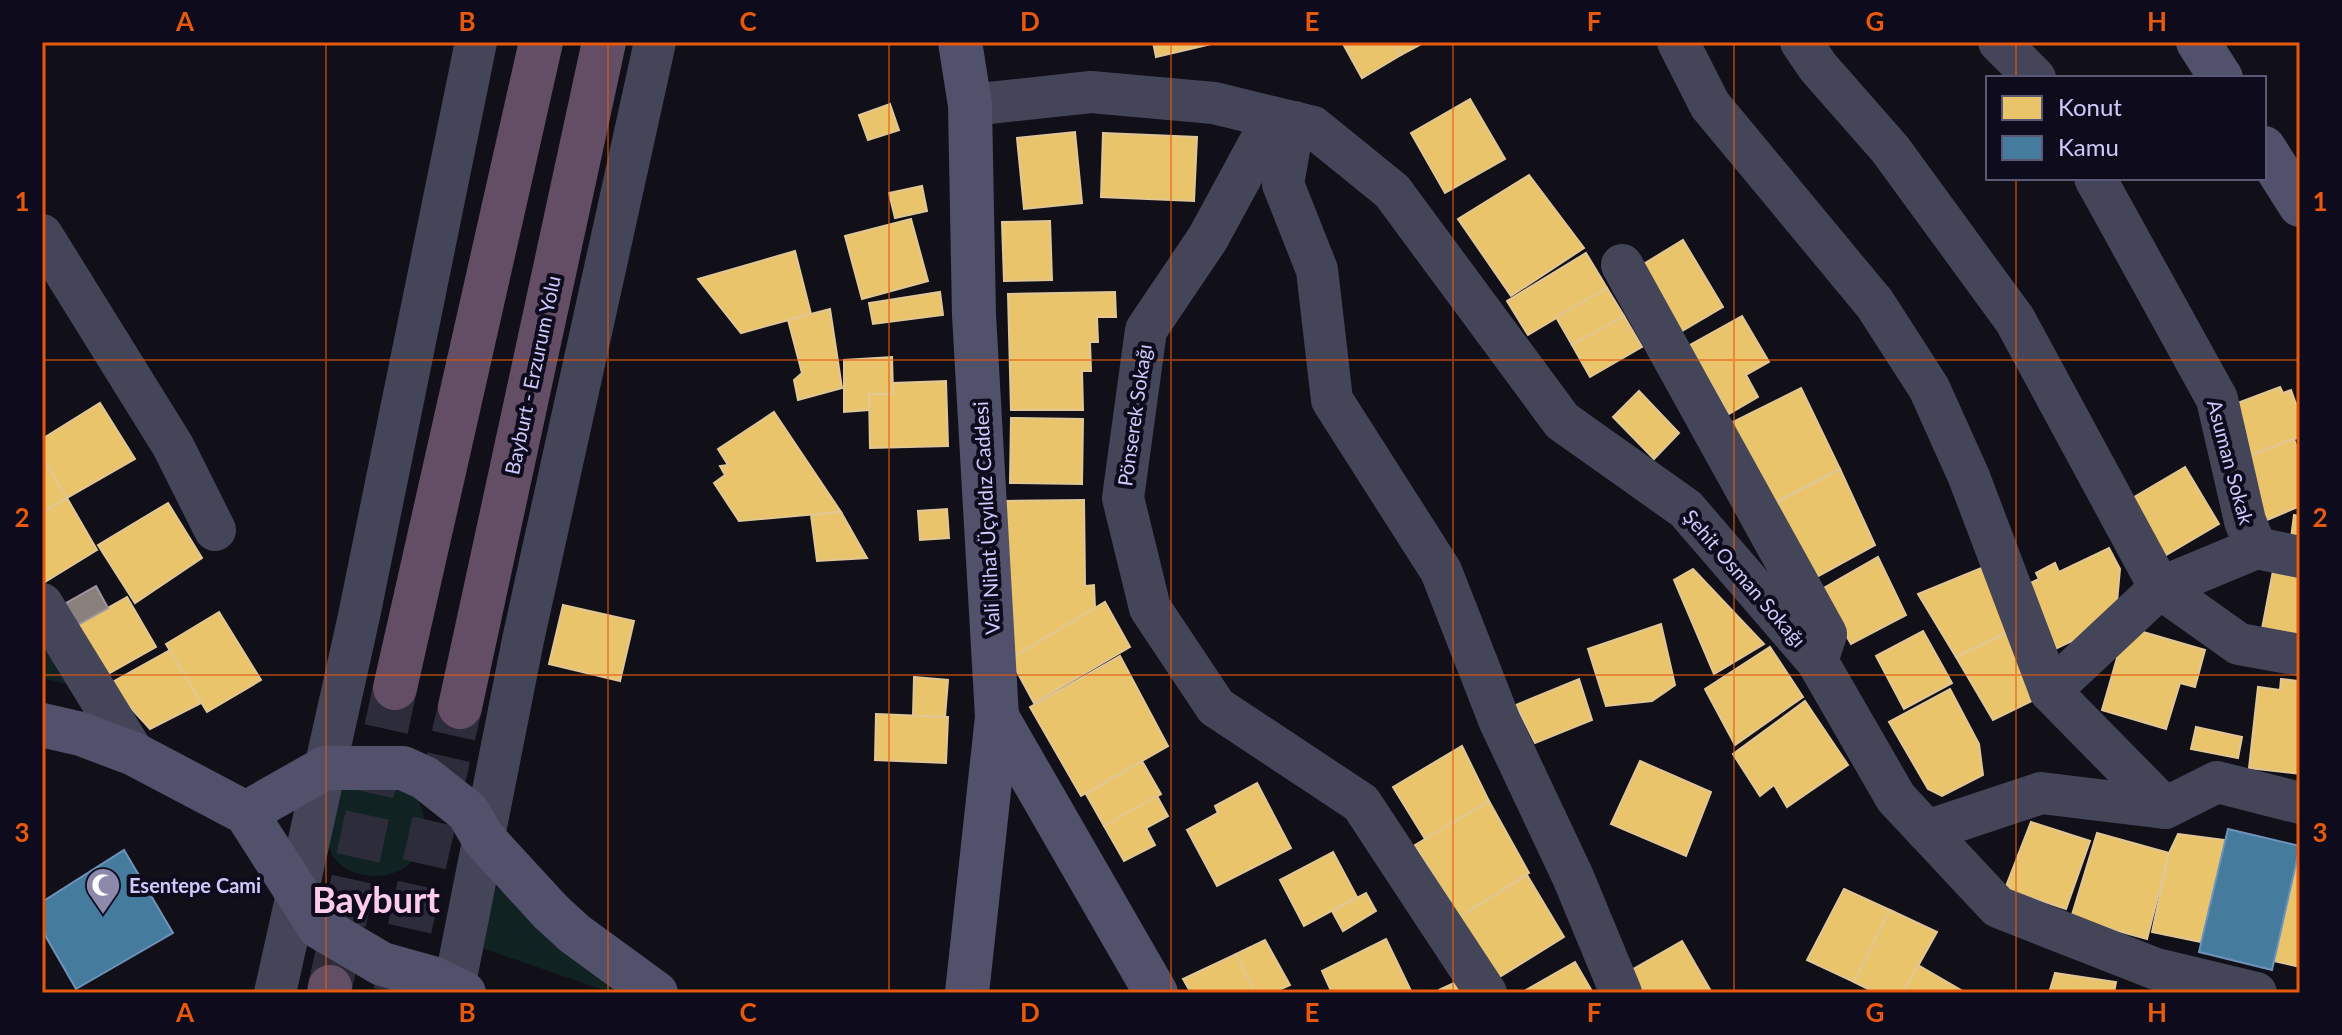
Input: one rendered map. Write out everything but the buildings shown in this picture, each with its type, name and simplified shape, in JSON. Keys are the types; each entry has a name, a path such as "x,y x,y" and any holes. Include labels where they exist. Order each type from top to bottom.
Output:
{"highway":[{"path":"395,688 541,42"},
{"name":"Bayburt - Erzurum Yolu","path":"460,707 604,42"}],"main road":[{"name":"Vali Nihat Üçyıldız Caddesi","path":"960,42 970,105 974,315 997,717 967,993"},
{"path":"2198,42 2220,76"},
{"path":"2266,151 2300,205"},
{"path":"997,717 1156,993"},
{"path":"42,725 81,734 134,754 246,813 319,927 382,964 432,978 457,992"},
{"path":"246,813 325,768 403,768 425,778 468,812 483,838 551,912 575,934 656,993"}],"street":[{"path":"275,993 359,616 476,42"},
{"path":"457,992 483,838 523,640 655,42"},
{"path":"1678,42 1710,105 1875,304 1929,388 1969,477 2050,691 2165,808"},
{"path":"1801,42 1818,67 1890,149 2015,320 2160,588 2239,644 2300,655"},
{"path":"1999,42 2033,76"},
{"name":"Şehit Osman Sokağı","path":"970,105 1091,92 1214,103 1313,127 1392,191 1562,421 1686,509 1817,661 1896,798 1998,907 2156,969 2256,993"},
{"path":"1283,120 1283,184 1317,270 1332,400 1441,571 1500,722 1573,877 1621,993"},
{"name":"Pönserek Sokağı","path":"1283,120 1146,330 1123,498 1150,608 1216,707 1361,803 1486,993"},
{"name":"Asuman Sokak","path":"2050,691 2160,588 2256,548 2245,521 2217,399 2096,180"},
{"path":"42,235 173,446 215,530"},
{"path":"1622,265 1826,634 1817,661"},
{"path":"2256,548 2300,557"},
{"path":"42,604 134,754"},
{"path":"1927,831 2041,793 2165,808 2217,782 2300,803"}],"green space":[{"path":"42,644 67,684 42,678"},
{"path":"364,779 406,790 422,808 425,827 417,854 402,869 390,874 376,876 350,871 332,854 328,842 338,797 350,785"},
{"path":"496,887 641,993 612,993 479,947"}],"tunnel":[{"path":"330,987 395,688"},
{"path":"395,993 460,707"}],"place":[{"name":"Esentepe Cami","path":"103,916"}],"district":[{"name":"Bayburt","path":"376,899"}]}
